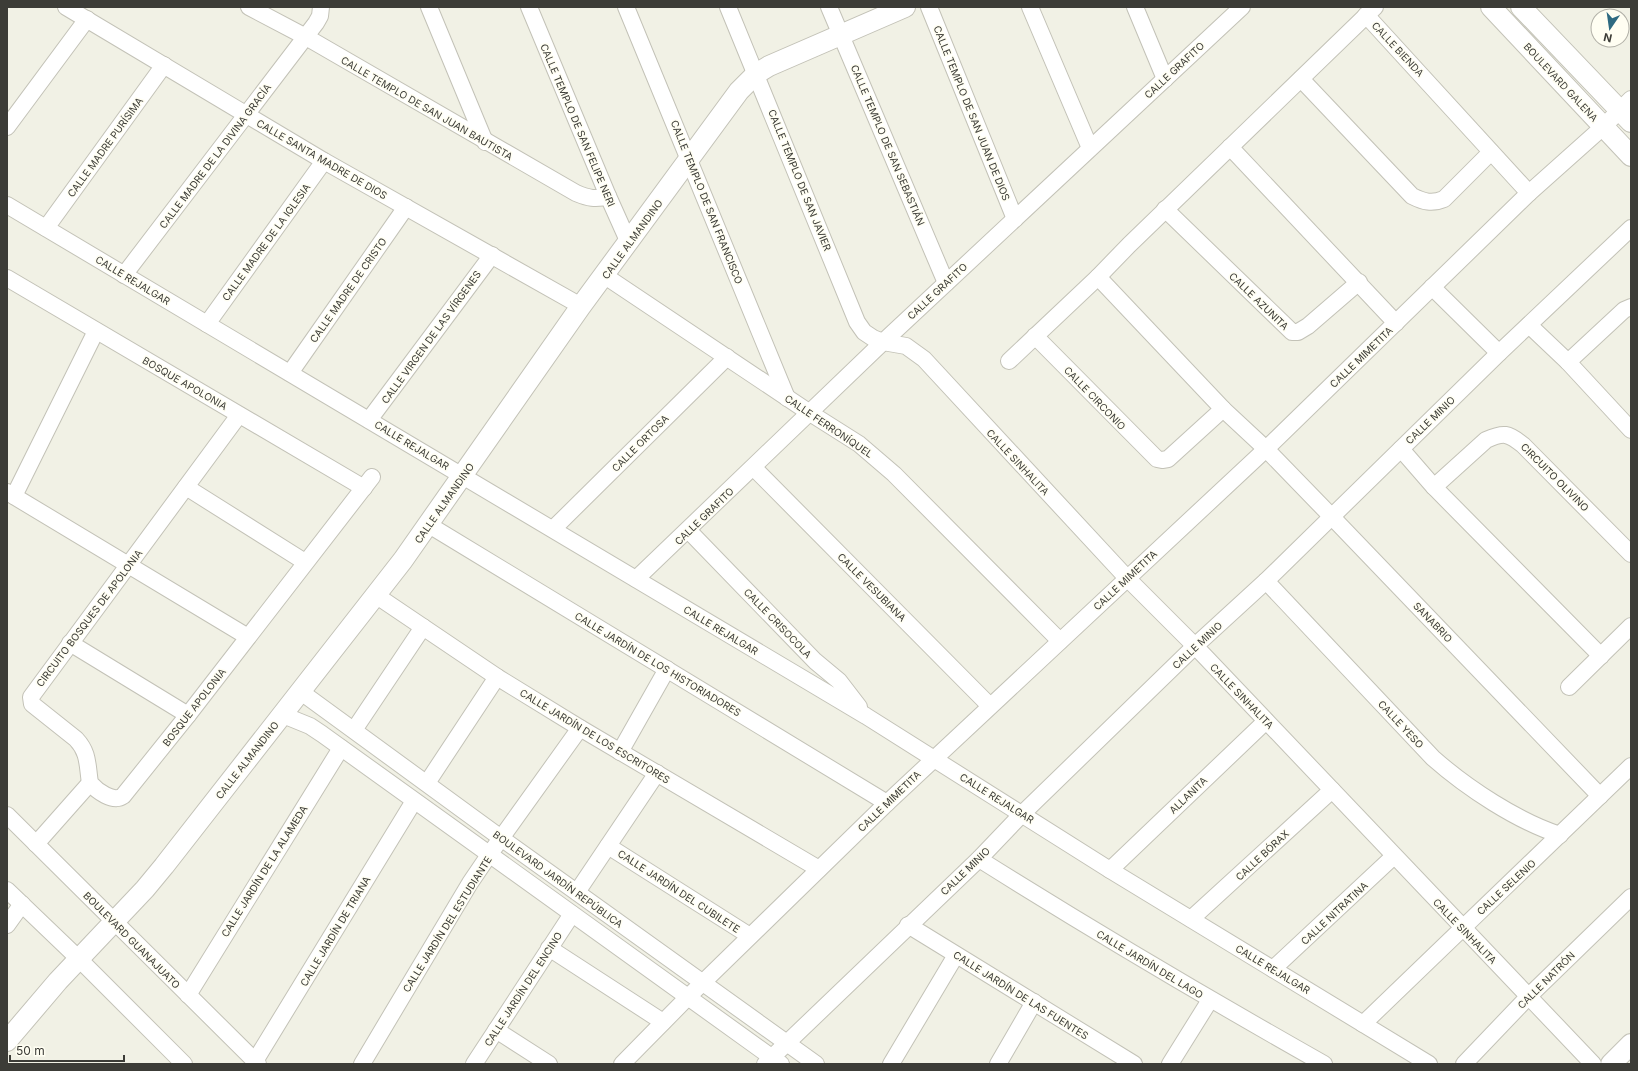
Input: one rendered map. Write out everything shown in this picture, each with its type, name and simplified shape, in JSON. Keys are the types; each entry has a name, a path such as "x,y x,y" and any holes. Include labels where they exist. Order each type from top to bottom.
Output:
{"street":[{"name":"CALLE SANTA MADRE DE DIOS","path":"66,7 324,161 406,208 492,254 581,306"},
{"name":"CALLE TEMPLO DE SAN JUAN BAUTISTA","path":"249,7 306,37 576,193 589,198 600,199 608,196"},
{"name":"CALLE MADRE DE LA DIVINA GRACÍA","path":"124,275 306,37 316,23 321,7"},
{"path":"428,7 486,142"},
{"name":"CALLE TEMPLO DE SAN FELIPE NERI","path":"529,7 629,243"},
{"name":"CALLE TEMPLO DE SAN FRANCISCO","path":"626,7 787,398"},
{"name":"CALLE TEMPLO DE SAN JAVIER","path":"728,7 857,322 864,332 883,342"},
{"name":"CALLE TEMPLO DE SAN SEBASTIÁN","path":"829,7 946,283"},
{"name":"CALLE ALMANDINO","path":"7,1041 48,992 164,866 377,596 429,525 581,306 605,276 739,91 756,74 769,66 905,7"},
{"name":"CALLE TEMPLO DE SAN JUAN DE DIOS","path":"929,7 1015,218"},
{"path":"1030,7 1090,148"},
{"path":"1135,7 1165,79"},
{"name":"BOULEVARD GALENA","path":"1491,7 1631,156"},
{"path":"1522,7 1627,110"},
{"name":"CALLE GRAFITO","path":"636,580 754,468 883,342 1165,79 1237,9"},
{"name":"CALLE BIENDA","path":"1230,147 1371,11 1415,66 1529,193"},
{"path":"7,127 87,19"},
{"name":"CALLE MADRE PURÍSIMA","path":"46,228 164,66"},
{"path":"1301,79 1412,196 1420,200 1437,202 1444,199 1491,152"},
{"name":"CALLE MIMETITA","path":"622,1064 703,982 887,803 1266,449 1529,193 1604,127 1627,110"},
{"path":"1008,361 1098,277 1129,244 1230,147 1359,282 1396,323"},
{"name":"CALLE MADRE DE LA IGLESIA","path":"207,324 324,161"},
{"name":"CALLE REJALGAR","path":"7,204 866,716 1110,870 1429,1064"},
{"name":"CALLE MADRE DE CRISTO","path":"290,373 406,208"},
{"name":"CALLE AZUNITA","path":"1165,209 1292,332 1298,332 1308,326 1359,282"},
{"name":"CALLE MINIO","path":"773,1062 787,1043 908,925 979,859 1022,814 1195,646 1266,581 1499,353 1631,228"},
{"name":"CALLE VIRGEN DE LAS VÍRGENES","path":"370,420 492,254"},
{"name":"CALLE FERRONÍQUEL","path":"605,276 787,398 859,444 894,474 1060,641"},
{"path":"1098,277 1223,409 1266,449"},
{"name":"BOSQUE APOLONIA","path":"9,284 96,331 239,415 368,482 188,715 126,792 120,798 114,799 90,782"},
{"path":"1432,288 1499,353"},
{"path":"1568,362 1624,310 1631,308"},
{"path":"1529,326 1568,362 1631,430"},
{"path":"96,331 11,494 248,637"},
{"name":"CALLE CIRCONIO","path":"1035,336 1157,459 1168,459 1223,409"},
{"name":"CALLE SINHALITA","path":"883,342 906,346 924,359 1127,578 1195,646 1528,997 1594,1064"},
{"name":"CALLE ORTOSA","path":"553,529 727,357"},
{"name":"CIRCUITO BOSQUES DE APOLONIA","path":"90,782 87,757 81,744 32,704 32,694 239,415"},
{"name":"CIRCUITO OLIVINO","path":"1434,487 1486,440 1496,435 1506,434 1523,445 1631,554"},
{"name":"SANABRIO","path":"1266,449 1600,796"},
{"path":"1401,449 1434,487 1601,656"},
{"name":"CALLE VESUBIANA","path":"754,468 990,706"},
{"path":"186,487 305,562"},
{"name":"CALLE JARDÍN DE LOS HISTORIADORES","path":"429,525 887,803"},
{"name":"CALLE CRISOCOLA","path":"688,530 815,661 838,681 866,716"},
{"name":"CALLE YESO","path":"1266,581 1433,758 1454,777 1520,818 1543,830 1560,835"},
{"name":"CALLE JARDÍN DE LOS ESCRITORES","path":"377,596 497,676 580,728 819,869"},
{"path":"1569,687 1631,626"},
{"path":"354,730 423,627"},
{"path":"70,643 188,715"},
{"path":"620,752 667,669"},
{"path":"427,783 497,676"},
{"name":"BOULEVARD JARDÍN REPÚBLICA","path":"301,692 501,838 816,1064"},
{"name":"BOULEVARD JARDÍN REPÚBLICA","path":"283,715 310,726 688,997 773,1062"},
{"name":"ALLANITA","path":"1110,870 1266,721"},
{"name":"CALLE JARDÍN DEL ESTUDIANTE","path":"362,1064 489,855 580,728"},
{"name":"CALLE JARDÍN DE LA ALAMEDA","path":"188,995 341,748"},
{"name":"CALLE SELENIO","path":"1363,1024 1631,766"},
{"path":"577,892 657,773"},
{"path":"36,844 90,782"},
{"name":"CALLE BÓRAX","path":"1191,919 1332,790"},
{"name":"CALLE JARDÍN DE TRIANA","path":"256,1063 414,801"},
{"name":"BOULEVARD GUANAJUATO","path":"7,815 256,1063"},
{"name":"CALLE JARDÍN DEL CUBILETE","path":"608,846 750,936"},
{"name":"CALLE NITRATINA","path":"1273,969 1394,856"},
{"name":"CALLE JARDÍN DEL LAGO","path":"979,859 1095,932 1210,1000 1324,1064"},
{"path":"7,890 79,959 184,1064"},
{"name":"CALLE NATRÓN","path":"1464,1064 1528,997 1631,897"},
{"path":"7,925 22,904"},
{"name":"CALLE JARDÍN DEL ENCINO","path":"474,1064 572,914"},
{"name":"CALLE JARDÍN DE LAS FUENTES","path":"908,925 1034,1002 1115,1059 1134,1064"},
{"path":"549,948 663,1022"},
{"path":"891,1064 956,955"},
{"path":"1170,1064 1210,1000"},
{"path":"998,1064 1034,1002"},
{"path":"496,1030 549,1064"},
{"path":"1611,1064 1631,1044"}]}
